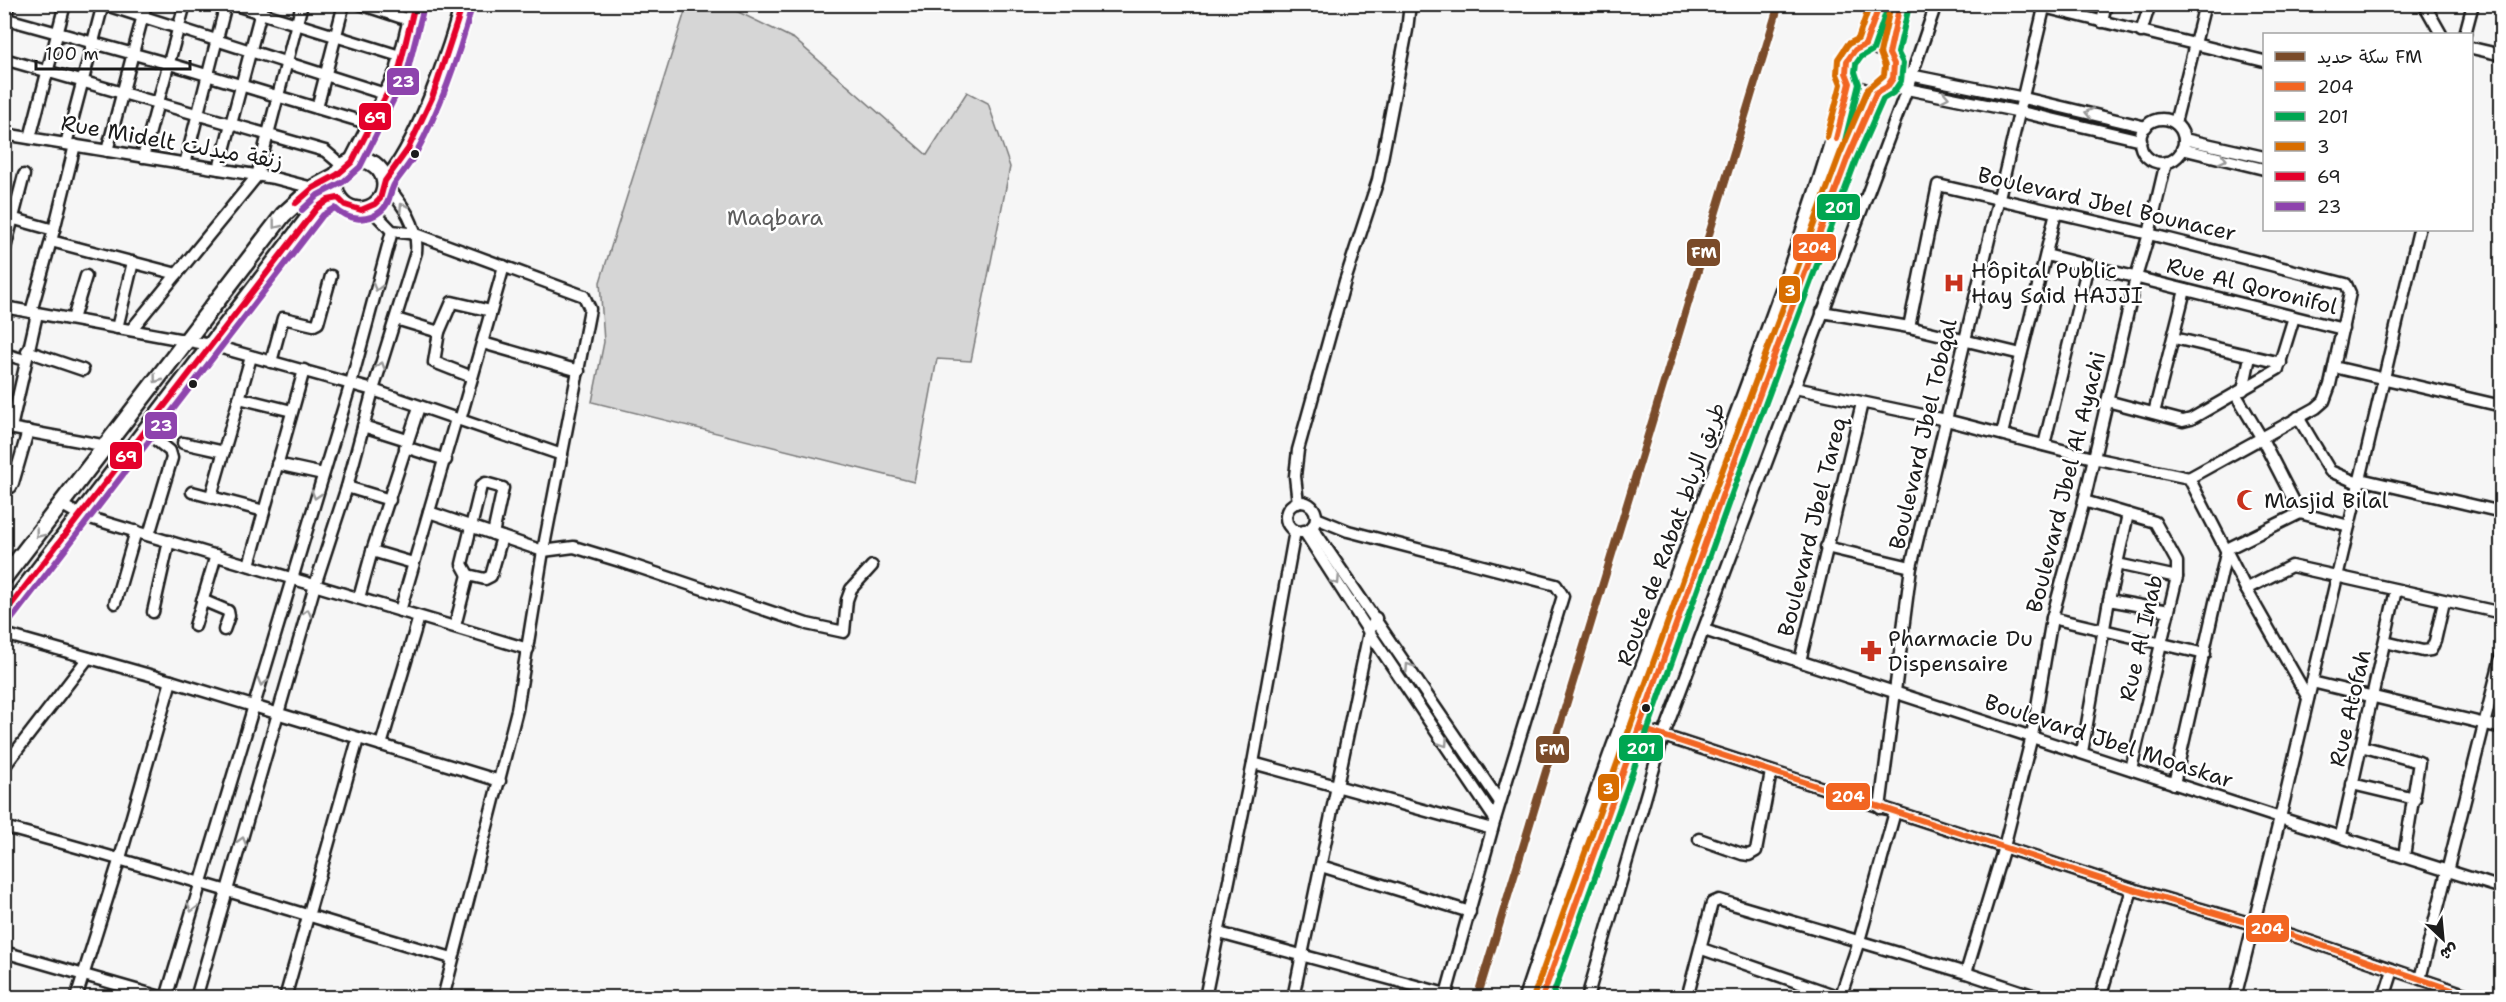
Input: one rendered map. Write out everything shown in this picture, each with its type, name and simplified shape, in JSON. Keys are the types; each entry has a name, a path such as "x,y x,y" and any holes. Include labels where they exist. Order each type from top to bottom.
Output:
{"main road":[{"path":"1865,45 1880,4"},
{"path":"1889,54 1900,4"},
{"path":"1865,45 1878,46 1889,54 1894,61 1892,82 1863,93 1850,83 1846,73 1847,61 1855,50 1865,45"},
{"name":"Route de Rabat طريق الرباط","path":"1542,998 1722,496 1832,201 1892,82"},
{"name":"Route de Rabat طريق الرباط","path":"1527,998 1600,787 1680,576 1810,219 1832,154 1850,83"}],"street":[{"path":"4,36 9,4"},
{"path":"30,138 65,4"},
{"path":"107,151 146,4"},
{"path":"143,157 185,4"},
{"path":"185,164 226,4"},
{"path":"232,4 262,9 297,24 403,57"},
{"path":"131,330 257,176 289,62 302,4"},
{"path":"317,108 344,4"},
{"path":"360,4 412,21"},
{"path":"4,615 310,216 333,199 344,168 370,124 403,57 415,4"},
{"path":"333,199 356,210 370,208 383,195 385,182 395,173 406,154 435,85 463,4"},
{"path":"1298,503 1295,476 1298,450 1345,281 1378,180 1410,4"},
{"path":"1892,82 1936,4"},
{"path":"2031,4 2263,61"},
{"path":"2102,22 2106,4"},
{"path":"2141,32 2150,4"},
{"path":"2175,123 2205,4"},
{"path":"2424,4 2440,33"},
{"path":"2465,33 2473,4"},
{"path":"107,446 8,427 53,235 83,81 103,5 179,27 385,94"},
{"name":"Boulevard Jbel Tobqal","path":"1880,808 1911,567 2021,112 2044,6"},
{"path":"219,169 262,9"},
{"path":"7,19 94,42 370,124"},
{"path":"2473,48 2502,55"},
{"path":"4,59 324,151 344,168"},
{"path":"1892,82 1906,89 2021,112 2141,140"},
{"path":"1892,82 1906,89"},
{"path":"1892,82 2024,98 2146,127"},
{"path":"1587,998 1663,737 1906,89"},
{"path":"2166,119 2175,123 2181,129 2183,144 2177,157 2166,162 2148,158 2142,149 2141,140 2146,127 2158,120 2166,119"},
{"name":"Rue Midelt زنقة ميدلت","path":"4,134 257,176 313,188 333,199"},
{"path":"2183,144 2263,157"},
{"path":"2183,144 2263,168"},
{"path":"4,578 283,215 313,188 344,168 362,160 373,164 381,171 385,182 405,209 416,234 416,252 373,390 347,487 315,585 196,998"},
{"name":"Boulevard Jbel Al Ayachi","path":"1966,973 2004,847 2032,736 2052,618 2085,501 2136,277 2166,162"},
{"path":"4,252 9,217 24,174"},
{"name":"Boulevard Jbel Bounacer","path":"1909,327 1938,184 2342,281 2349,288 2350,293 2324,401 2189,478"},
{"path":"370,208 392,231 416,234 584,296 591,309 543,551 517,710 443,998"},
{"path":"2002,434 2056,212"},
{"path":"9,217 53,235 177,274"},
{"path":"4,952 165,998 351,383 392,231"},
{"path":"2235,998 2280,818 2419,231"},
{"name":"Rue Al Qoronifol","path":"2046,255 2343,329"},
{"path":"117,327 133,262"},
{"path":"2044,445 2088,265"},
{"path":"400,611 483,343 504,266"},
{"path":"73,319 86,276"},
{"path":"271,362 283,318 314,325 318,322 331,276"},
{"path":"2154,412 2185,290"},
{"path":"472,377 434,362 439,332 452,302 491,311"},
{"path":"4,307 211,345 351,383 562,455"},
{"path":"1822,312 1909,327 2021,354"},
{"path":"2107,400 2183,421 2274,373 2281,363 2294,317"},
{"path":"396,318 439,332"},
{"path":"2174,338 2281,363"},
{"path":"483,343 579,371"},
{"path":"4,354 26,355 83,370"},
{"path":"211,496 251,357"},
{"path":"2250,357 2239,392 2300,513"},
{"path":"2334,367 2502,406"},
{"path":"249,565 304,370"},
{"path":"1795,388 1947,420 2093,458 2189,478 2228,549 2246,589 2308,698"},
{"path":"239,398 292,411"},
{"name":"Boulevard Jbel Tareq","path":"1800,661 1862,403"},
{"path":"359,598 419,407"},
{"path":"2298,417 2330,471 2359,481 2502,512"},
{"path":"363,426 446,460"},
{"path":"4,490 11,487 13,483 28,430"},
{"path":"146,432 170,451 172,458 149,535"},
{"path":"183,443 224,452"},
{"path":"277,464 323,474"},
{"path":"455,626 468,575 462,564 481,486 485,483 497,485 503,488 503,493 491,576 485,579 468,575"},
{"path":"347,487 390,500"},
{"path":"192,492 264,511"},
{"name":"Rue Al Inab","path":"2085,501 2155,522 2177,561 2177,577 2159,643 2131,769"},
{"path":"1205,998 1253,763 1307,527 1311,506 1298,503 1290,507 1286,516 1288,525 1307,527 1348,531 1556,585 1563,596 1493,824 1445,996 1219,933"},
{"path":"62,505 80,515 528,649"},
{"path":"429,512 543,551 573,547 807,624 838,632 844,632 851,589 872,566"},
{"path":"2082,752 2109,600 2128,513"},
{"path":"2228,549 2300,513 2349,526"},
{"path":"1307,527 1376,618 1500,802"},
{"path":"1307,527 1369,632 1493,824"},
{"path":"115,603 135,531"},
{"path":"153,612 169,541"},
{"path":"1826,547 1911,567"},
{"path":"2174,784 2228,549"},
{"path":"372,551 413,563"},
{"path":"195,626 216,555"},
{"path":"2117,564 2177,577"},
{"path":"2246,589 2291,566 2502,614"},
{"name":"Rue Atofah","path":"2341,836 2396,590"},
{"path":"202,600 228,611 229,616 224,630"},
{"path":"2109,600 2169,611"},
{"path":"2385,642 2423,651 2431,650 2445,602"},
{"path":"381,746 419,616"},
{"path":"1293,998 1369,632 1376,618"},
{"path":"2052,618 2205,654"},
{"name":"Boulevard Jbel Moaskar","path":"1704,630 1896,691 2174,784 2502,888"},
{"path":"4,634 171,681 500,781"},
{"path":"2420,979 2502,653"},
{"path":"4,767 88,658"},
{"path":"76,998 120,858 171,681"},
{"path":"2312,682 2502,728"},
{"path":"1639,728 1880,808 2132,889 2254,924 2477,998"},
{"path":"285,998 358,739"},
{"path":"2361,746 2418,761 2420,768 2404,856"},
{"path":"1253,763 1493,824"},
{"path":"1699,839 1742,854 1749,855 1756,851 1771,772"},
{"path":"2352,784 2415,800"},
{"path":"1702,949 1840,997 1859,941 1895,812"},
{"path":"4,827 120,858 309,917 452,958"},
{"path":"1321,866 1470,912"},
{"path":"2100,998 2132,889"},
{"path":"1688,998 1712,903 1719,900 1966,973 2041,998"},
{"path":"2384,998 2393,970"},
{"path":"2440,998 2444,986"}],"green space":[{"name":"Maqbara","path":"687,5 724,5 794,39 927,155 967,92 988,103 1010,167 971,361 937,359 914,482 592,402 604,342 600,282"}],"rail line":[{"name":"FM","path":"1477,998 1779,4"}],"transit line":[{"name":"69","path":"296,203 313,188 337,175 352,162 399,70 415,4"},
{"name":"69","path":"4,614 317,208 328,200 338,198 345,205 361,210 375,204 380,199 385,181 408,149 432,98 463,4"},
{"name":"3","path":"1827,137 1841,84 1837,74 1838,59 1848,44 1858,39 1870,4"},
{"name":"204","path":"1836,139 1850,83 1846,73 1847,61 1855,50 1865,45 1880,4"},
{"name":"3","path":"1534,995 1714,493 1840,154 1868,89 1884,75 1885,66 1880,53 1891,4"},
{"name":"204","path":"1542,998 1722,496 1848,157 1876,93 1887,87 1893,78 1894,64 1889,54 1900,4"},
{"name":"23","path":"302,210 318,195 343,182 360,167 407,73 424,6"},
{"name":"23","path":"11,620 323,215 335,208 345,215 363,218 375,215 384,208 393,186 414,157 433,118 455,62 472,6"},
{"name":"201","path":"1552,998 1730,499 1856,160 1883,99 1893,93 1901,81 1903,63 1898,53 1909,6"},
{"name":"201","path":"1845,141 1859,84 1855,72 1856,64 1861,57 1873,50 1888,7"},
{"name":"204","path":"1639,728 2132,889 2294,936 2476,998"}],"place":[{"name":"Hôpital Public Hay Said HAJJI","path":"1954,283"},
{"name":"Masjid Bilal","path":"2247,500"},
{"name":"Pharmacie Du Dispensaire","path":"1871,651"}]}
